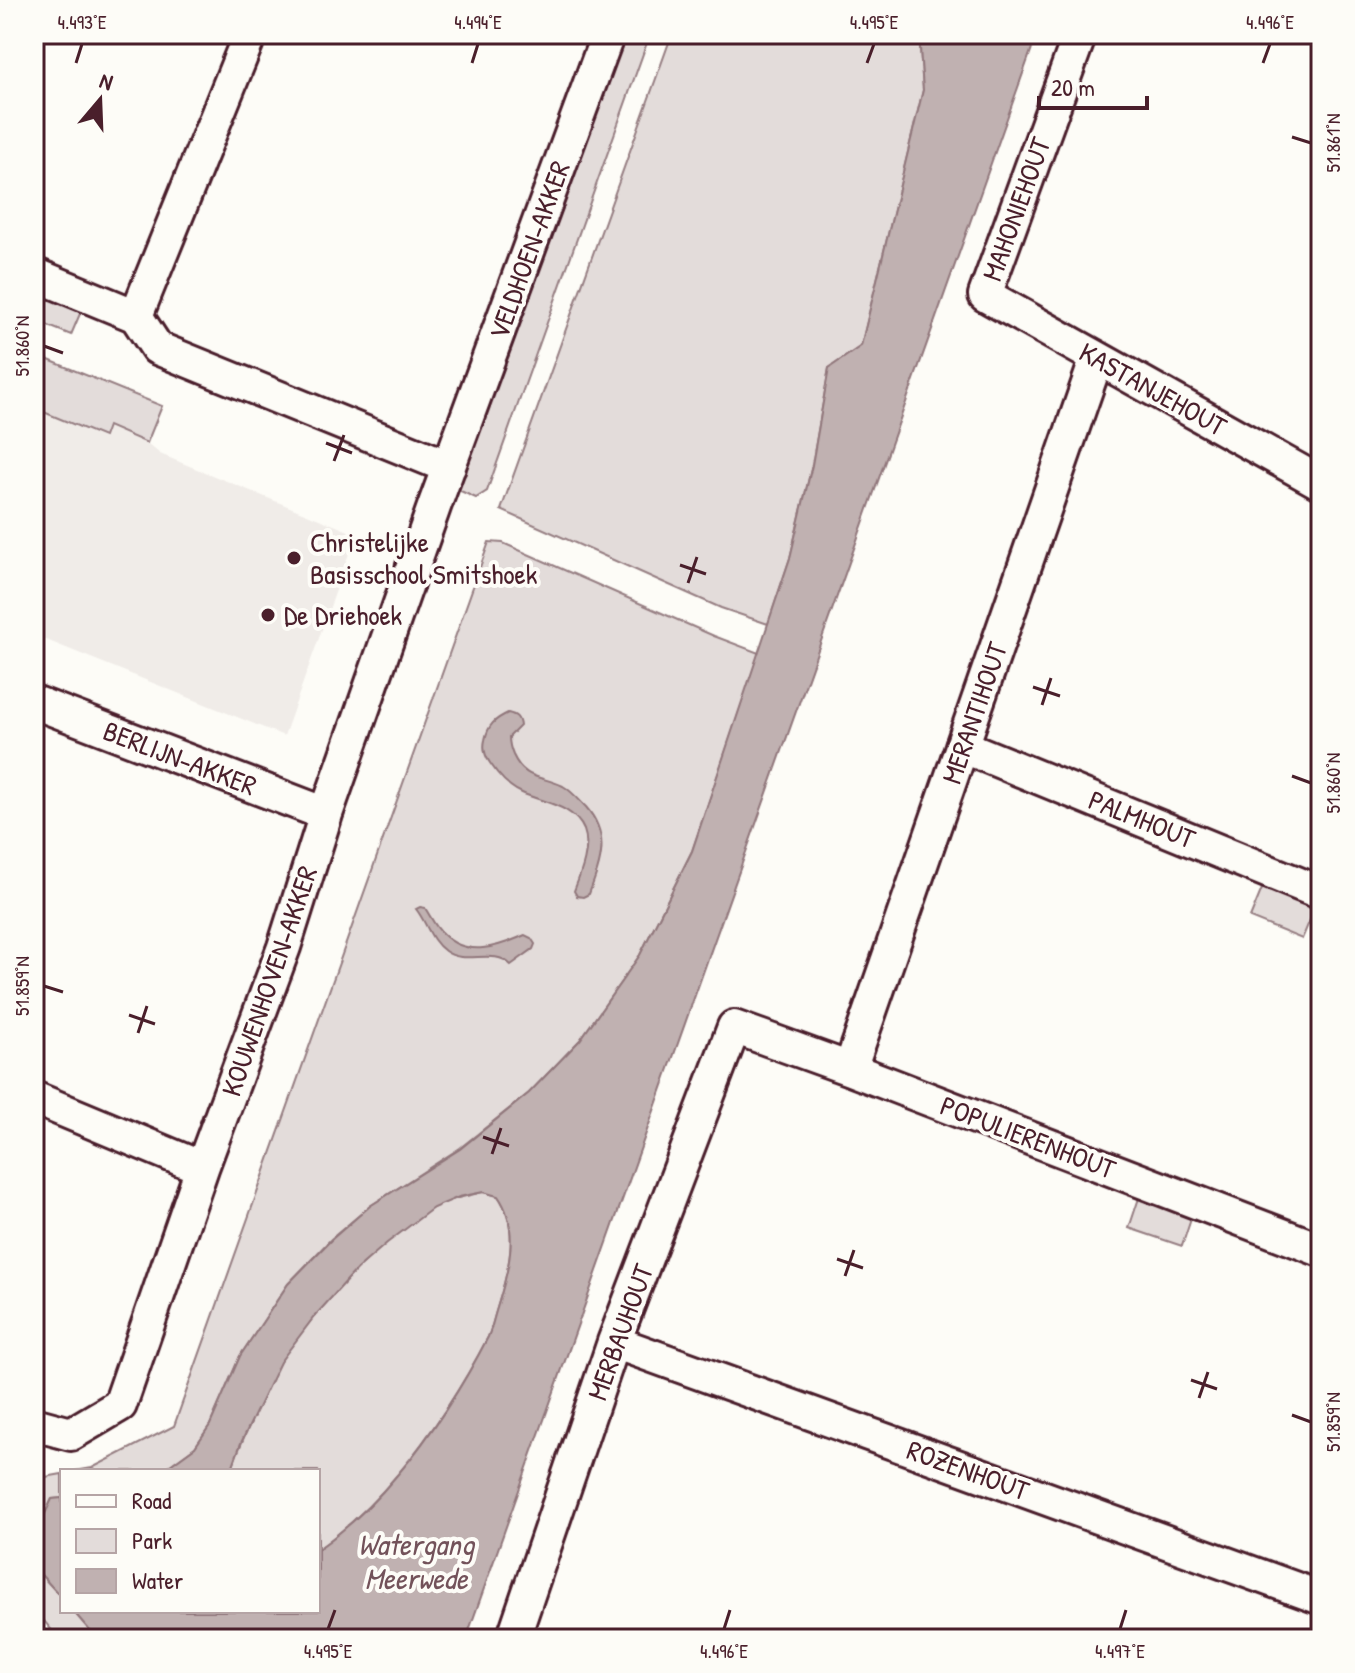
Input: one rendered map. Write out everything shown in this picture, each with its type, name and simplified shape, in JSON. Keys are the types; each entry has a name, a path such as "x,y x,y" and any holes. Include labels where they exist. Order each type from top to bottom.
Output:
{"street":[{"path":"136,316 250,34"},
{"name":"VELDHOEN-AKKER","path":"449,467 608,34"},
{"name":"MAHONIEHOUT","path":"985,295 1080,34"},
{"path":"34,274 136,316 157,348 449,467"},
{"name":"KASTANJEHOUT","path":"985,295 1321,483"},
{"name":"MERANTIHOUT","path":"850,1069 1097,358"},
{"name":"KOUWENHOVEN-AKKER","path":"34,1424 71,1434 120,1405 202,1168 284,947 326,814 449,467"},
{"name":"BERLIJN-AKKER","path":"34,702 326,814"},
{"name":"PALMHOUT","path":"962,746 1321,893"},
{"name":"POPULIERENHOUT","path":"734,1027 1321,1250"},
{"name":"MERBAUHOUT","path":"513,1639 614,1342 734,1027"},
{"path":"34,1098 202,1168"},
{"name":"ROZENHOUT","path":"614,1342 1321,1598"}],"shaded area":[{"path":"34,408 103,436 108,426 147,443 160,454 356,534 284,736 34,635"}],"green space":[{"path":"622,34 650,34 487,491 476,498 454,488 454,482 471,456"},
{"path":"672,34 919,34 923,90 861,346 829,368 812,465 790,558 768,624 721,608 501,510"},
{"path":"34,281 85,302 71,335 34,320"},
{"path":"34,354 162,406 147,443 108,426 104,437 34,408"},
{"path":"489,542 503,543 759,653 692,851 640,955 580,1040 529,1093 460,1148 370,1206 331,1239 288,1284 240,1356 210,1425 195,1447 165,1469 86,1469 174,1426"},
{"path":"1266,879 1318,901 1302,939 1250,918"},
{"path":"483,1192 498,1196 509,1222 511,1237 505,1280 488,1337 447,1408 410,1459 370,1505 320,1547 320,1469 232,1469 238,1451 274,1372 313,1318 349,1277 389,1240 431,1209"},
{"path":"1140,1195 1193,1213 1182,1246 1129,1228"},
{"path":"60,1474 60,1498 52,1499 34,1537 34,1479"},
{"path":"34,1567 60,1596 60,1613 75,1613 97,1639 59,1639 34,1609"}],"water":[{"name":"Watergang Meerwede","path":"919,34 1037,34 466,1639 97,1639 75,1613 320,1613 320,1547 380,1495 423,1443 488,1337 505,1280 511,1236 505,1209 498,1196 483,1192 459,1197 433,1208 357,1269 314,1317 280,1362 232,1469 165,1469 195,1447 210,1425 240,1356 288,1284 370,1206 460,1149 529,1093 580,1040 640,955 692,851 790,558 812,465 829,368 861,346 923,90"},
{"path":"508,713 517,717 520,723 509,737 518,763 528,773 569,790 586,807 599,828 600,860 589,894 583,897 577,896 574,891 586,845 584,830 579,822 565,810 512,787 487,758 484,746 488,730 496,720"},
{"path":"425,908 443,934 462,946 483,948 525,935 535,944 533,949 511,965 496,957 453,955 432,937 416,909"},
{"path":"60,1498 60,1596 34,1567 34,1537 52,1499"}],"place":[{"name":"Christelijke Basisschool Smitshoek","path":"294,558"},
{"name":"De Driehoek","path":"268,615"}]}
